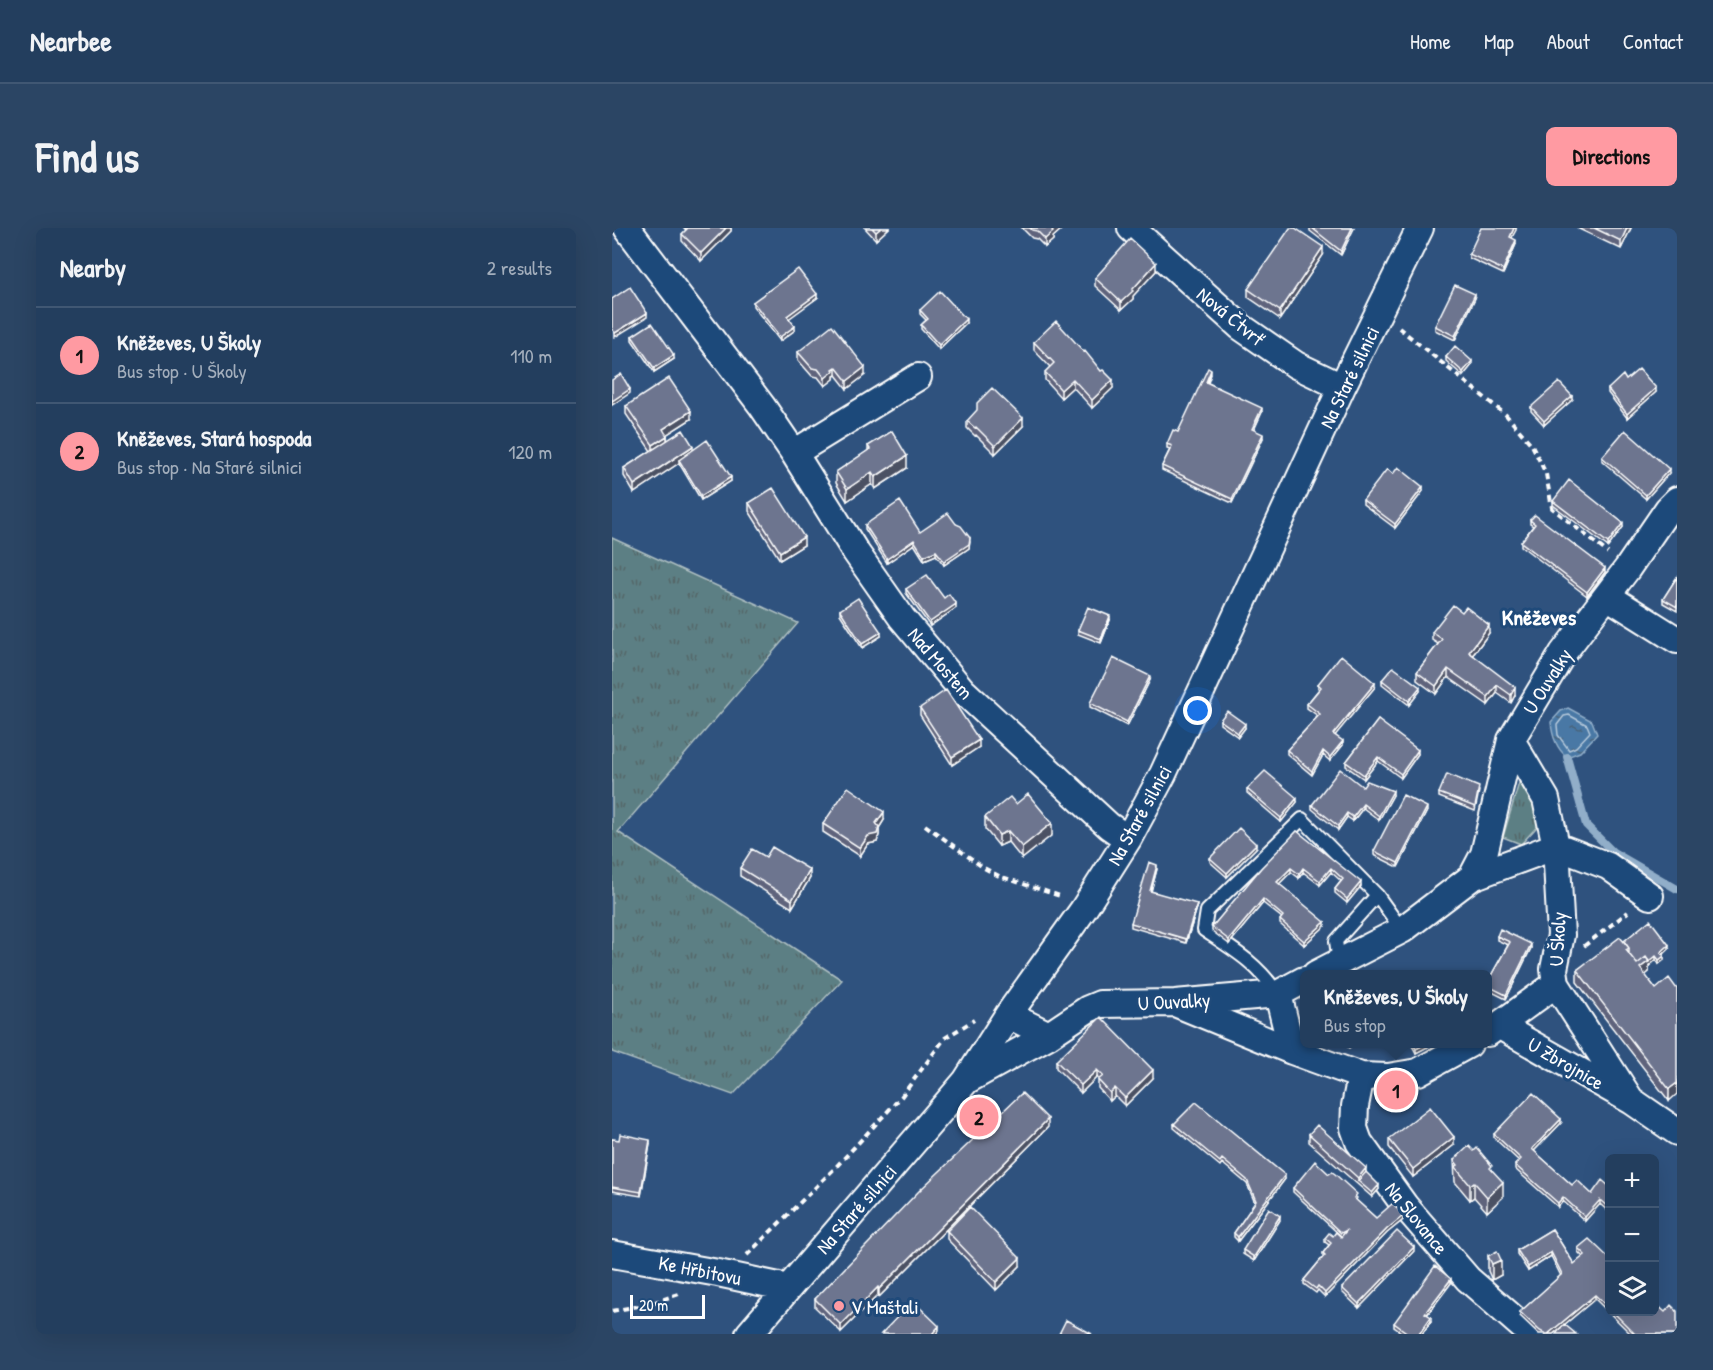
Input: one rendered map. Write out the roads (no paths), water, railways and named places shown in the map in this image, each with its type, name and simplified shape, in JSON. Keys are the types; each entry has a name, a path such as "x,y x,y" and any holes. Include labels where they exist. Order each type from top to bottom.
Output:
{"street":[{"name":"Nad Mostem","path":"627,228 762,406 862,561 902,618 940,664 988,715 1109,826 1128,839"},
{"name":"Nová Čtvrť","path":"1131,228 1241,327 1296,365 1342,387"},
{"name":"Na Staré silnici","path":"749,1334 966,1081 1008,1015 1083,910 1128,839 1163,774 1342,387 1420,228"},
{"path":"794,453 918,377"},
{"name":"U Ouvalky","path":"1472,877 1484,854 1511,740 1563,653 1627,569 1668,509 1677,500"},
{"path":"1607,596 1677,640"},
{"path":"1511,740 1546,799 1556,846 1608,866 1650,896"},
{"name":"U Ouvalky","path":"1326,970 1402,930 1472,877 1556,846"},
{"name":"U Školy","path":"1494,1029 1555,976 1561,935 1556,846"},
{"name":"U Zbrojnice","path":"1555,976 1632,1101"},
{"name":"U Ouvalky","path":"966,1081 1100,1004 1175,1003 1278,994 1300,983"},
{"path":"1278,994 1292,1051"},
{"path":"1175,1003 1292,1051 1361,1076 1388,1077 1418,1072 1462,1048"},
{"path":"1008,1015 1049,1035"},
{"name":"U Zbrojnice","path":"1494,1029 1632,1101 1677,1132"},
{"name":"Na Slovance","path":"1361,1076 1355,1106 1354,1128 1359,1142 1405,1206 1468,1279 1531,1334"},
{"name":"Ke Hřbitovu","path":"612,1254 788,1288"}],"lane":[{"path":"1278,994 1265,975 1250,961 1204,930 1207,911 1302,819 1377,895 1402,930"},
{"path":"1340,963 1336,941 1377,895"}],"water":[{"path":"1568,708 1592,721 1597,734 1580,752 1567,757 1555,741 1551,722 1561,711"}],"waterway":[{"path":"1567,757 1586,825 1613,852 1677,889"}],"place":[{"name":"Kněževes, U Školy","path":"1396,1090"},
{"name":"Kněževes, Stará hospoda","path":"979,1117"},
{"name":"V Maštali","path":"839,1306"}],"district":[{"name":"Kněževes","path":"1539,617"}]}
